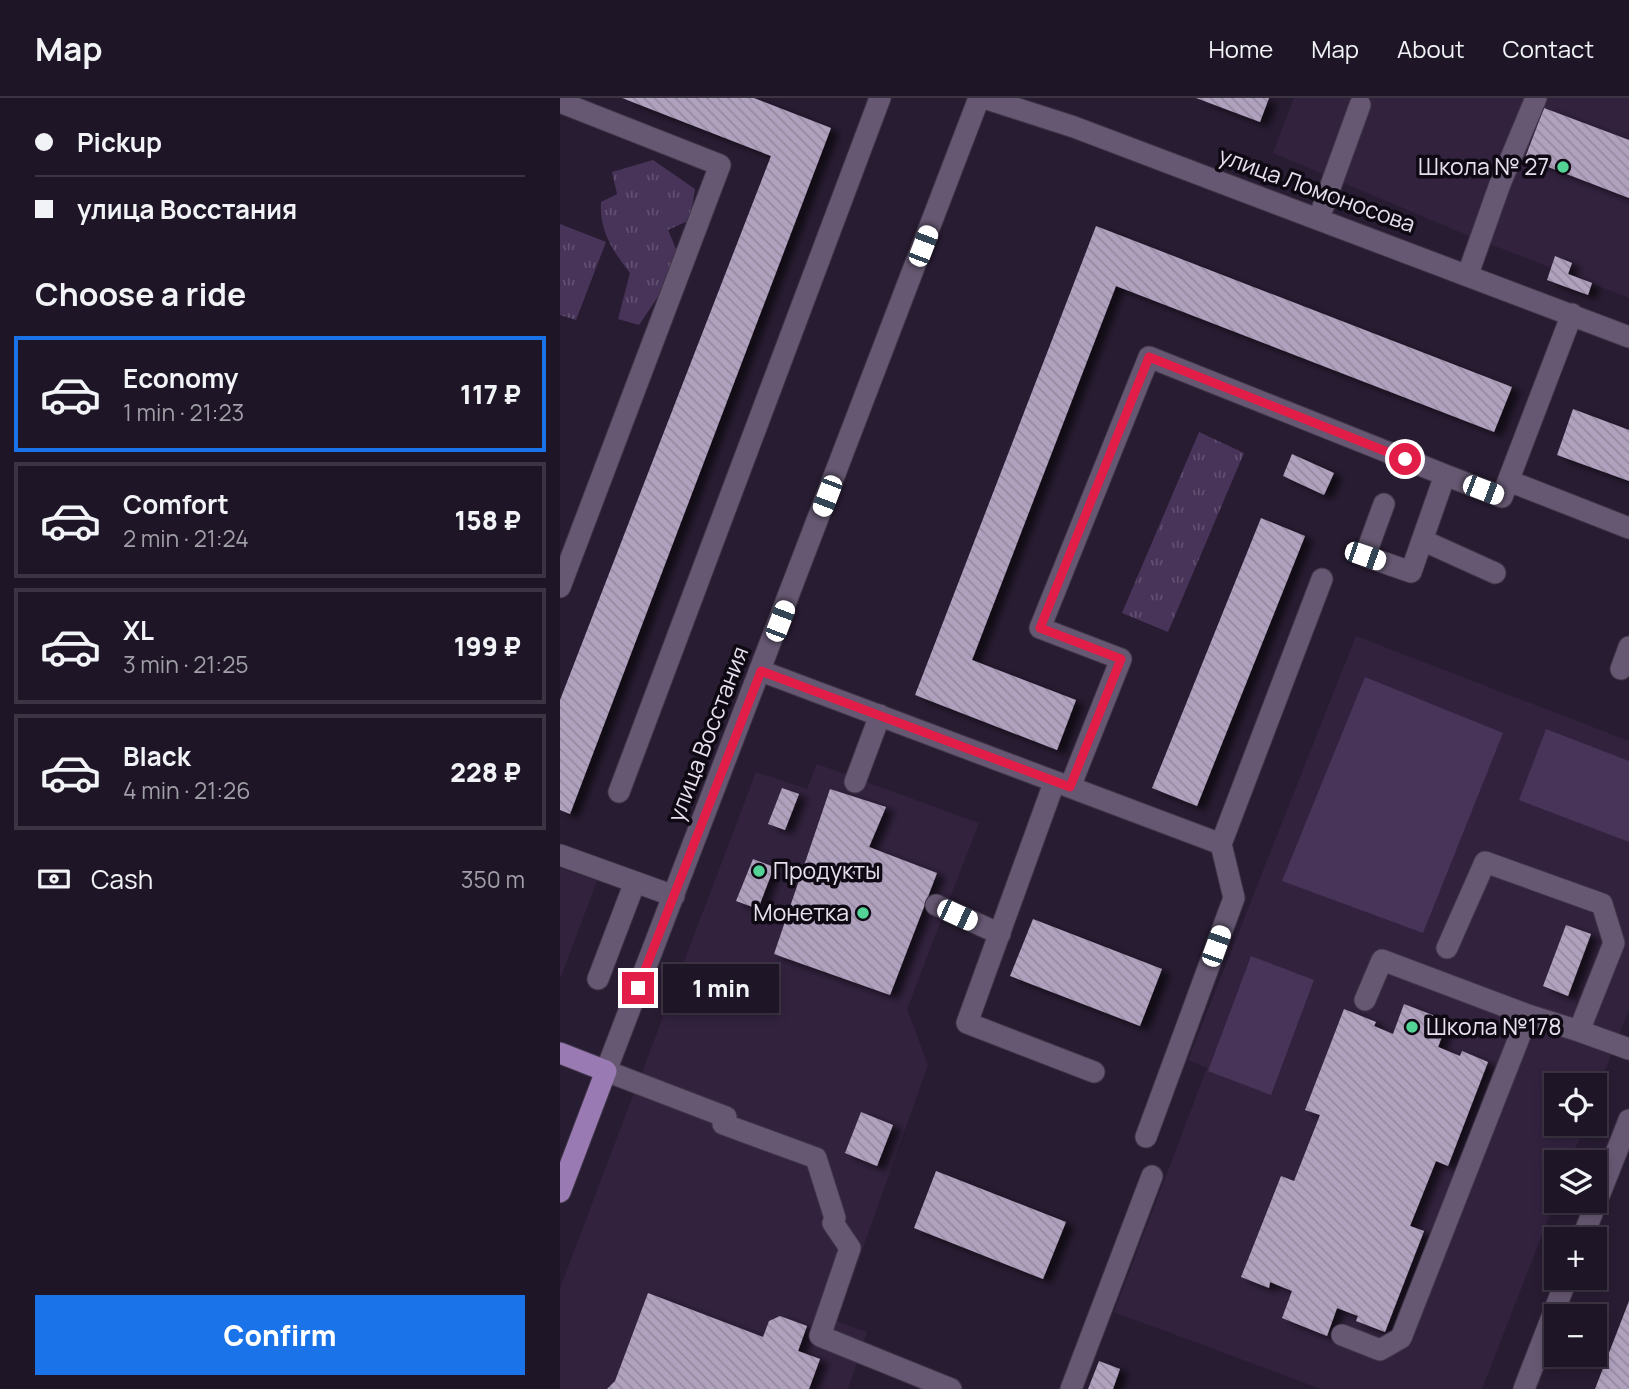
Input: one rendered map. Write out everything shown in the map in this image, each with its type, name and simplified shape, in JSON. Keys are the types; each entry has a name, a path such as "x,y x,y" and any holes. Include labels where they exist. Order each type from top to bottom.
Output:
{"main road":[{"path":"560,1053 606,1070"},
{"name":"улица Восстания","path":"560,1192 606,1070"}],"street":[{"path":"619,792 880,98"},
{"name":"улица Ломоносова","path":"982,98 1074,127 1629,337"},
{"name":"улица Восстания","path":"606,1070 982,98"},
{"path":"1468,274 1500,184 1535,98"},
{"path":"1319,218 1360,105"},
{"path":"560,587 720,165 564,106"},
{"path":"1094,1072 967,1023 1000,934 1062,785 1121,659 1040,628 1149,357 1503,497 1572,314"},
{"path":"1384,504 1365,556 1410,572 1446,475"},
{"path":"1509,481 1629,528"},
{"path":"1422,540 1495,573"},
{"path":"1146,1137 1234,898 1221,844 1322,579"},
{"path":"1621,669 1629,647"},
{"path":"761,671 1221,844"},
{"path":"855,782 880,715"},
{"path":"560,855 674,896"},
{"path":"1447,948 1485,862 1602,904 1614,943 1580,1031"},
{"path":"598,979 635,882"},
{"path":"936,905 1000,934"},
{"path":"1365,1000 1382,960 1528,1015 1629,1049"},
{"path":"1342,1335 1380,1350 1401,1338 1528,1015"},
{"path":"606,1070 726,1117 723,1124 816,1158 835,1218 833,1223 850,1248 820,1336 951,1389"},
{"path":"1588,1227 1629,1120"},
{"path":"1070,1389 1152,1176"},
{"path":"1524,1389 1562,1290"}],"shaded area":[{"path":"1294,98 1629,98 1629,298 1469,236 1273,153"},
{"name":"Школа №178","path":"1356,636 1629,741 1629,1009 1604,1073 1544,1073 1544,1136 1580,1136 1575,1150 1544,1150 1544,1213 1551,1213 1482,1389 1321,1389 1114,1312 1207,1068 1188,1060"},
{"path":"817,764 979,823 907,1009 928,1065 837,1321 867,1332 848,1389 560,1389 560,1288 756,772 807,789"},
{"path":"560,868 597,881 560,979"}],"green space":[{"path":"653,160 695,189 690,220 668,230 679,256 668,282 639,325 618,319 630,273 613,249 605,231 601,202 617,194 612,172"},
{"path":"560,224 606,242 576,320 560,315"},
{"path":"1199,432 1244,453 1168,632 1122,613"},
{"path":"1365,677 1503,733 1423,933 1282,881"},
{"path":"1546,729 1629,761 1629,842 1519,800"},
{"path":"1251,956 1314,980 1271,1095 1208,1071"}],"building":[{"path":"622,98 754,98 831,128 570,814 560,810 560,700 771,156"},
{"path":"1196,98 1269,98 1260,122"},
{"path":"1544,108 1629,140 1629,198 1525,158"},
{"path":"1096,226 1512,387 1494,432 1116,286 972,660 1076,700 1057,750 915,695"},
{"path":"1555,256 1572,263 1568,274 1592,283 1588,295 1547,280"},
{"path":"1573,409 1629,430 1629,481 1557,455"},
{"path":"1292,454 1334,473 1324,495 1283,476"},
{"path":"1261,518 1305,536 1197,806 1152,788"},
{"path":"782,788 799,794 785,830 768,824"},
{"path":"830,789 886,807 869,847 937,873 890,995 774,954"},
{"path":"753,859 774,867 758,909 736,901"},
{"path":"1033,919 1162,969 1140,1026 1010,976"},
{"path":"1566,925 1591,934 1568,996 1543,986"},
{"path":"1404,1004 1448,1021 1438,1047 1460,1056 1462,1051 1488,1062 1448,1166 1436,1161 1410,1226 1424,1231 1385,1332 1356,1321 1358,1316 1337,1308 1327,1336 1282,1318 1292,1291 1270,1282 1269,1288 1241,1277 1281,1176 1294,1181 1320,1115 1305,1110 1344,1009 1376,1022 1374,1026 1393,1034"},
{"path":"861,1112 893,1125 877,1166 845,1153"},
{"path":"936,1171 1066,1222 1043,1279 914,1228"},
{"path":"648,1293 763,1337 769,1321 780,1316 807,1326 798,1351 820,1359 809,1389 607,1389 615,1381"},
{"path":"1629,1301 1629,1389 1595,1389 1604,1367 1607,1367 1607,1358"},
{"path":"1099,1361 1120,1369 1113,1389 1088,1389"}],"place":[{"name":"Школа № 27","path":"1563,167"},
{"name":"Продукты","path":"759,871"},
{"name":"Монетка","path":"863,913"},
{"name":"Школа №178","path":"1412,1027"}],"route":[{"path":"638,988 761,671 1070,787 1121,659 1040,628 1149,357 1405,459"}]}
